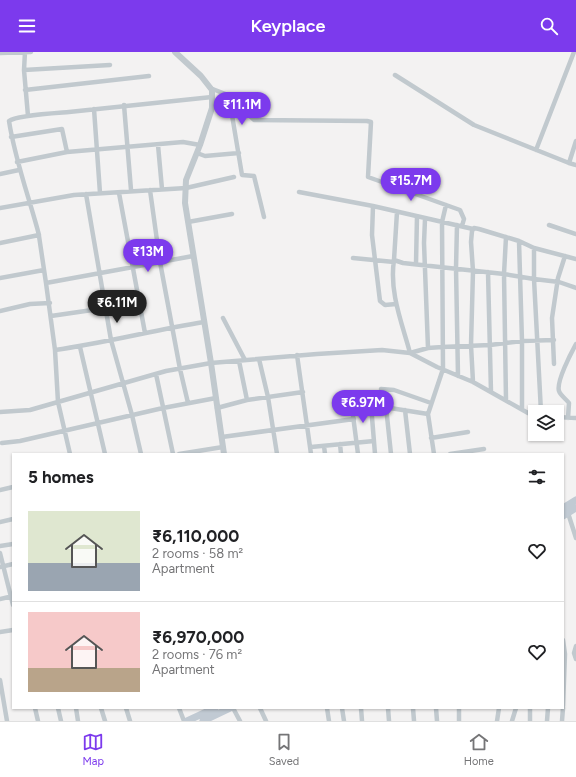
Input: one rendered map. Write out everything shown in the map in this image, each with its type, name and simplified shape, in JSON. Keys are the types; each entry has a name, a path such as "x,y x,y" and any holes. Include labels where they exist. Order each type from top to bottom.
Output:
{"main road":[{"path":"565,512 576,500"},
{"path":"565,512 576,508"},
{"path":"202,717 214,709"},
{"path":"186,721 227,709"}],"street":[{"path":"25,52 24,70 28,116"},
{"path":"0,54 31,52"},
{"path":"175,52 201,76 212,90 212,108 200,145 186,180 185,203 224,451 194,453"},
{"path":"536,150 574,52"},
{"path":"24,70 110,65"},
{"path":"395,75 474,125 576,165"},
{"path":"25,90 149,76"},
{"path":"210,88 228,95 254,120 309,119 371,122 368,177 460,210 464,219 462,226"},
{"path":"0,243 39,235 19,170 11,137 9,121 28,116 212,97"},
{"path":"232,99 230,109 242,175 254,176 264,217"},
{"path":"124,105 131,190"},
{"path":"94,109 100,193"},
{"path":"11,137 62,129 67,152"},
{"path":"569,163 576,141"},
{"path":"17,162 67,152 97,149 183,142 200,145"},
{"path":"158,144 162,189"},
{"path":"197,153 204,156 239,153"},
{"path":"0,174 19,170"},
{"path":"0,208 74,195 119,193 131,190 186,188 234,177"},
{"path":"150,190 160,262 180,369 188,403"},
{"path":"299,192 373,206 473,229 475,228 519,241 534,248 576,259"},
{"path":"119,193 145,333"},
{"path":"86,194 111,340 132,415 140,453"},
{"path":"434,453 428,414 442,369 442,222 446,205"},
{"path":"373,206 372,235 380,302 385,305 396,304"},
{"path":"397,212 394,261 392,269 396,304 410,352 442,369 473,382 528,412"},
{"path":"188,222 232,214"},
{"path":"416,264 417,216"},
{"path":"425,219 424,243 428,348"},
{"path":"457,225 456,268 458,376"},
{"path":"549,225 576,234"},
{"path":"473,229 471,242 473,271 471,346 473,382"},
{"path":"39,236 50,303 58,402 70,453"},
{"path":"506,237 504,274 506,400"},
{"path":"519,241 522,341 522,408"},
{"path":"534,248 534,279 541,405"},
{"path":"46,283 194,256"},
{"path":"554,364 552,318 558,282 565,256"},
{"path":"353,258 426,264 519,276 558,282 576,288"},
{"path":"0,278 44,270"},
{"path":"488,272 491,392"},
{"path":"0,310 30,304 50,303"},
{"path":"51,316 106,308"},
{"path":"223,318 245,360"},
{"path":"55,350 204,322"},
{"path":"0,412 30,410 156,374 211,363 297,355 382,350 410,352 428,348 554,340"},
{"path":"568,418 569,403 559,393 558,389 559,381 576,344"},
{"path":"80,346 105,453"},
{"path":"297,355 311,453"},
{"path":"259,359 268,397 277,453"},
{"path":"239,361 247,400"},
{"path":"156,374 173,453"},
{"path":"381,389 394,390 430,405"},
{"path":"217,408 247,400 303,392"},
{"path":"2,444 163,408 216,398"},
{"path":"375,453 371,405 428,414"},
{"path":"386,407 391,453"},
{"path":"352,408 358,453"},
{"path":"405,410 410,453"},
{"path":"564,418 576,418"},
{"path":"222,437 274,429 354,420"},
{"path":"431,438 468,432"},
{"path":"311,447 374,441"},
{"path":"340,444 341,453"},
{"path":"324,446 325,453"},
{"path":"456,453 484,448"},
{"path":"0,490 12,487"},
{"path":"565,512 576,538"},
{"path":"0,522 12,519"},
{"path":"0,546 12,544"},
{"path":"0,553 2,566 12,597 0,599"},
{"path":"2,566 12,564"},
{"path":"0,632 12,630"},
{"path":"576,646 576,658"},
{"path":"564,654 575,653"},
{"path":"0,680 7,721"},
{"path":"35,709 38,721"},
{"path":"58,709 61,721"},
{"path":"76,709 78,721"},
{"path":"101,709 105,721"},
{"path":"126,709 130,721"},
{"path":"180,709 186,721"},
{"path":"234,709 240,721"},
{"path":"260,709 266,721"},
{"path":"327,709 329,721"},
{"path":"342,709 344,721"},
{"path":"361,709 362,721"},
{"path":"388,709 389,721"},
{"path":"413,709 414,721"},
{"path":"436,709 437,721"},
{"path":"459,709 459,721"},
{"path":"497,721 499,709"},
{"path":"512,721 516,709"},
{"path":"530,709 530,721"},
{"path":"547,721 548,709"},
{"path":"562,721 563,709"}]}
